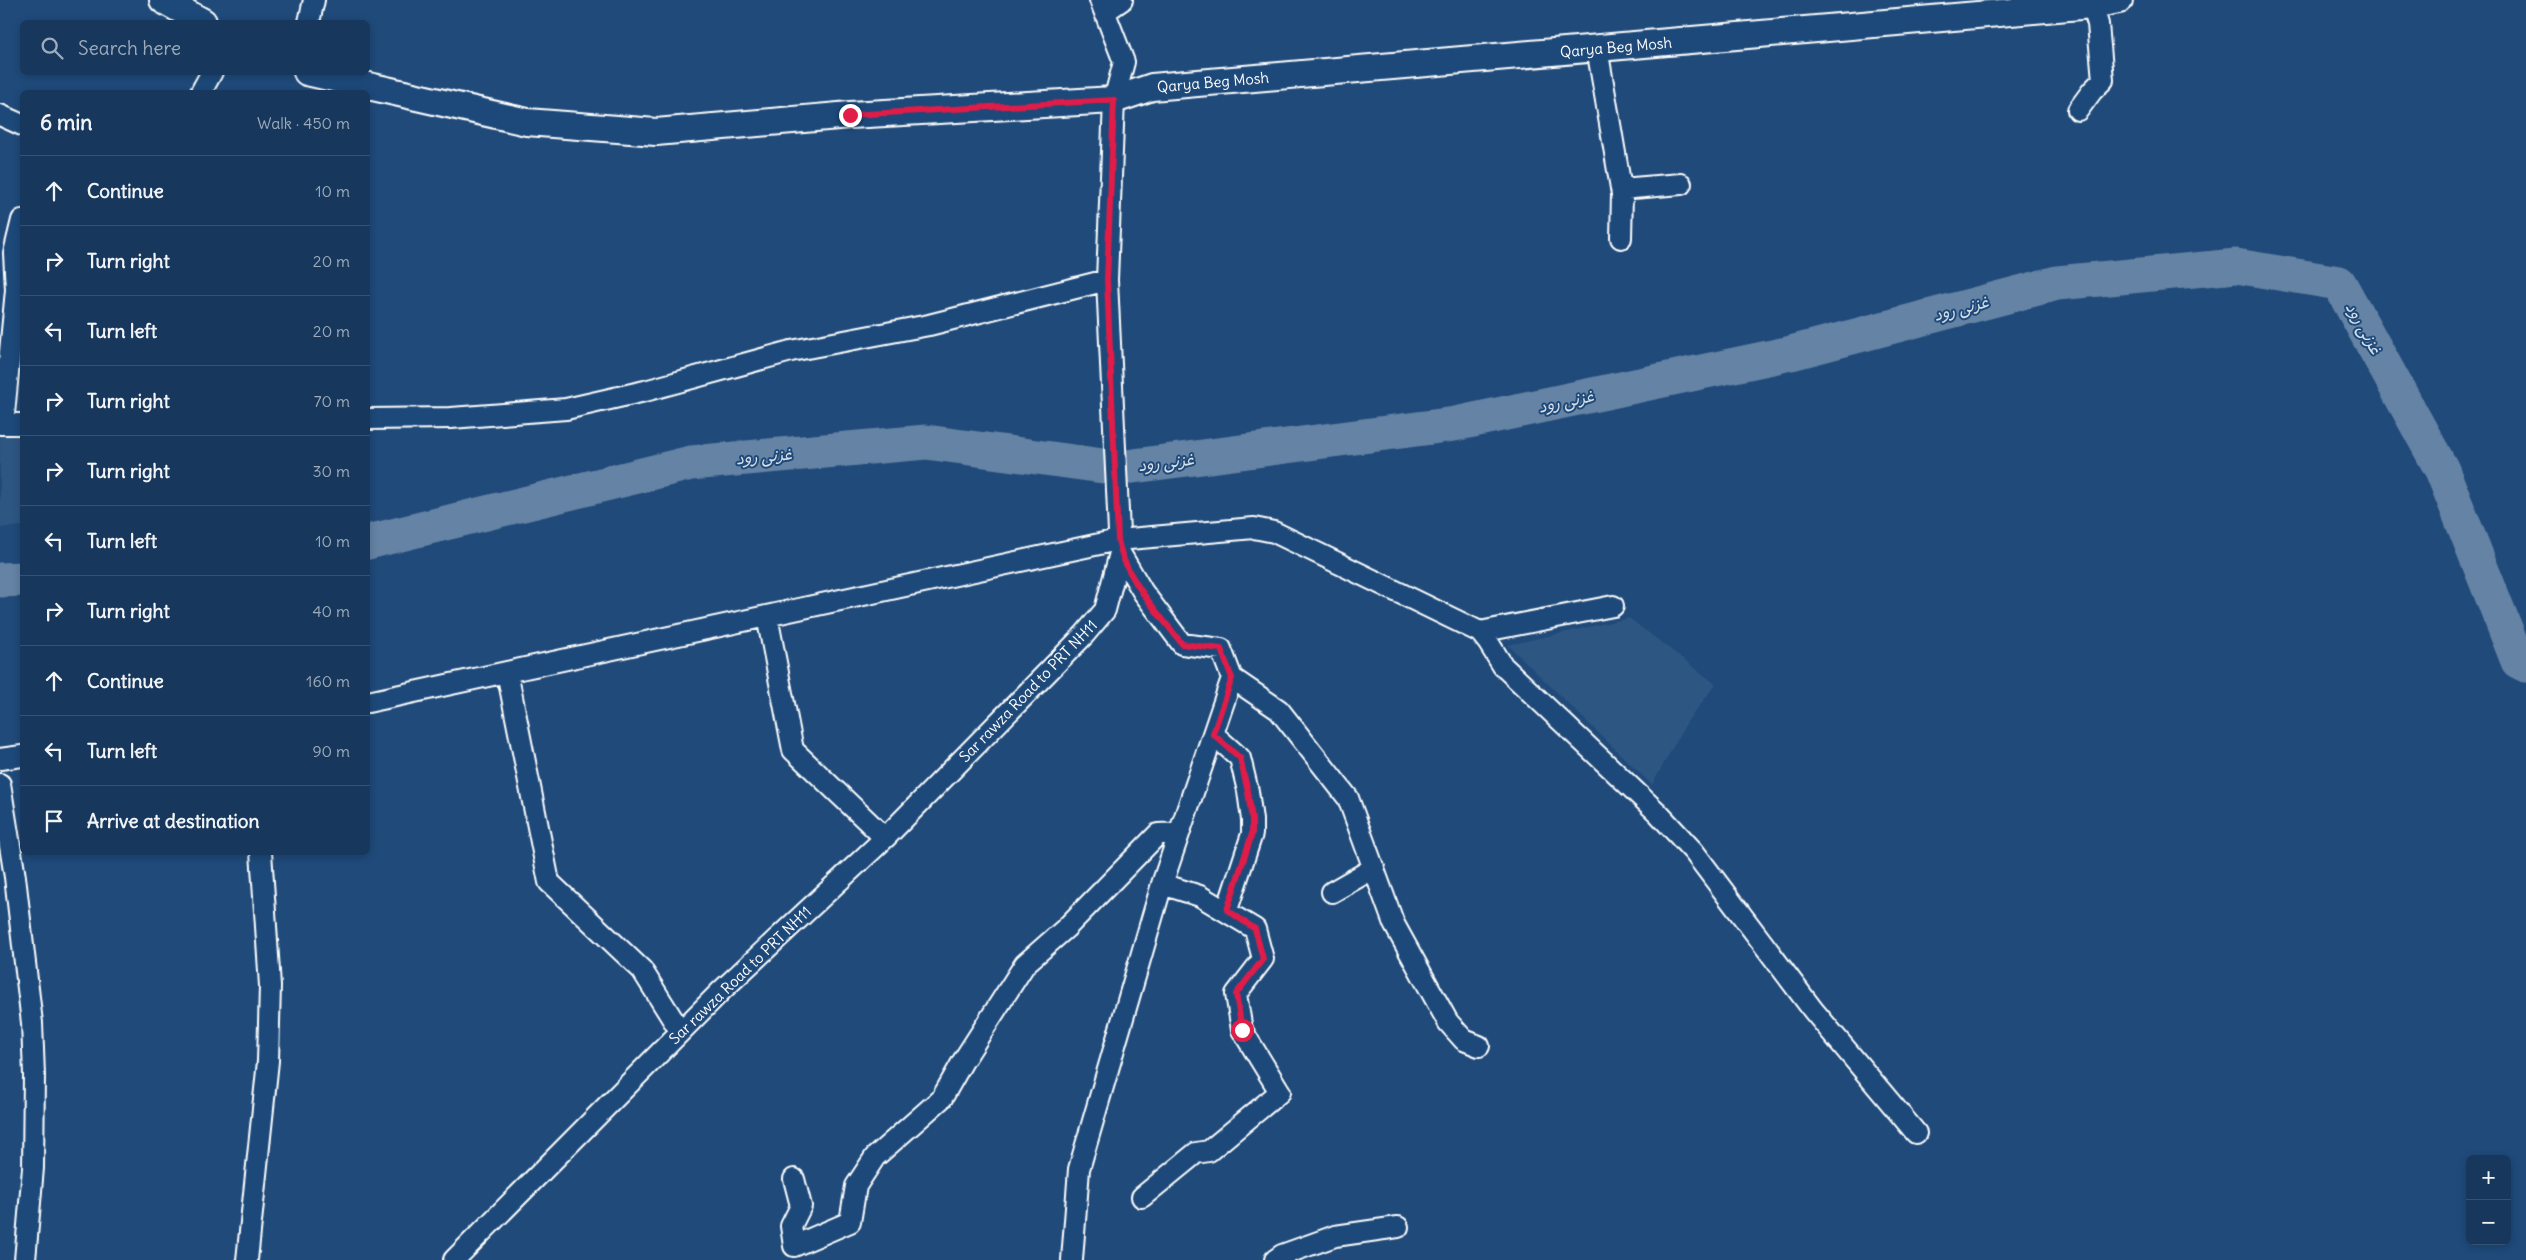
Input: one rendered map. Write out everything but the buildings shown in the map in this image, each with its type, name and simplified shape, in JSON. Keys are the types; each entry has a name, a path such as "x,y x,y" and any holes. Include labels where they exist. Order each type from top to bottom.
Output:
{"main road":[{"path":"163,0 199,20"},
{"name":"Qarya Beg Mosh","path":"1114,100 1152,87 2092,5 2119,0"},
{"path":"320,75 449,106 527,122 656,132 850,115 1114,100"}],"street":[{"path":"309,20 314,0"},
{"name":"Sar rawza Road to PRT NH11","path":"454,1260 680,1031 885,838 1084,635 1105,610 1119,538 1107,280 1114,100 1124,62 1117,48 1109,4"},
{"path":"2078,110 2103,80 2098,24 2092,5"},
{"path":"1597,48 1621,189 1621,238"},
{"path":"202,90 210,75"},
{"path":"0,114 20,125"},
{"path":"1621,189 1681,184"},
{"path":"8,424 16,290 14,253 20,228"},
{"path":"370,419 451,418 566,408 645,390 791,351 929,325 1107,280"},
{"path":"370,702 1119,538 1254,528 1274,532 1480,632 1503,666 1658,813 1694,852 1813,1010 1916,1133"},
{"path":"1119,538 1143,592 1182,644 1221,649 1232,678 1279,710 1348,798 1394,924 1448,1022 1464,1040 1479,1046"},
{"path":"1480,632 1613,606"},
{"path":"767,616 793,750 885,838"},
{"path":"507,672 549,882 642,970 680,1031"},
{"path":"1072,1260 1079,1169 1162,884 1232,678"},
{"path":"1213,734 1240,758 1252,820 1252,834 1227,910"},
{"path":"0,759 20,756"},
{"path":"0,784 15,877 32,1031 33,1168 25,1260"},
{"path":"794,1179 801,1206 791,1226 794,1246 850,1222 856,1186 875,1157 942,1098 963,1061 1025,964 1066,928 1158,834 1179,833"},
{"path":"247,1260 269,1042 270,986 261,855"},
{"path":"1332,892 1374,868"},
{"path":"1142,1197 1196,1153 1209,1151 1280,1092 1242,1030 1236,994 1263,959 1255,929 1227,910 1200,896 1162,884"},
{"path":"1275,1260 1282,1255 1335,1236 1398,1227"}],"shaded area":[{"path":"0,436 20,436 20,526 0,528"},
{"path":"1629,618 1716,684 1687,722 1652,785 1508,645"}],"waterway":[{"name":"غزنی رود","path":"370,542 691,463 926,442 1118,468 1455,424 1791,353 2057,283 2236,266 2339,283 2442,470 2518,661 2526,665"},
{"name":"غزنی رود","path":"0,580 20,579"}],"route":[{"path":"850,115 1114,100 1107,280 1118,540 1120,553 1143,592 1182,644 1221,649 1232,678 1213,734 1240,758 1248,792 1252,834 1227,910 1255,929 1263,959 1236,994 1242,1030"}]}
